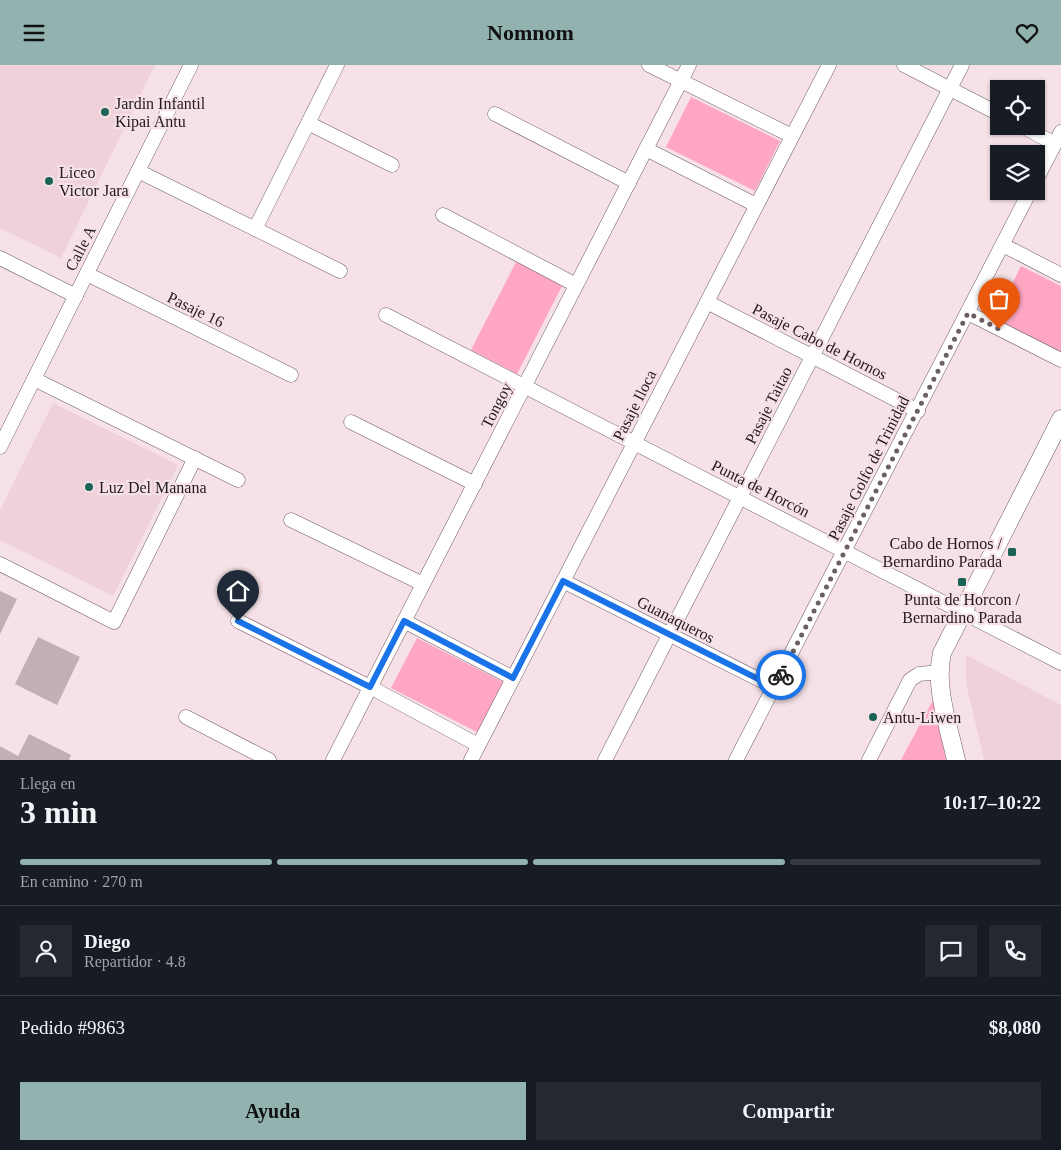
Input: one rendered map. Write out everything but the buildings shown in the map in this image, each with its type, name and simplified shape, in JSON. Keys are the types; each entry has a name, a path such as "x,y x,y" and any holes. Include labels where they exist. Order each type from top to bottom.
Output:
{"street":[{"name":"Calle A","path":"0,447 6,420 34,379 191,65"},
{"path":"255,229 337,65"},
{"path":"649,65 792,136"},
{"name":"Tongoy","path":"333,760 689,65"},
{"name":"Pasaje Iloca","path":"471,760 829,65"},
{"path":"904,65 990,109"},
{"name":"Pasaje Taitao","path":"605,760 962,65"},
{"path":"495,114 629,183"},
{"path":"308,123 392,165"},
{"path":"1045,134 1058,138 1045,163"},
{"path":"646,149 756,205"},
{"path":"138,171 340,271"},
{"name":"Pasaje Golfo de Trinidad","path":"736,760 1026,200"},
{"path":"443,215 576,285"},
{"path":"1003,245 1061,275"},
{"path":"0,258 76,296"},
{"name":"Pasaje 16","path":"87,274 291,375"},
{"name":"Pasaje Cabo de Hornos","path":"707,302 918,411"},
{"path":"968,313 1061,361"},
{"name":"Punta de Horcón","path":"386,315 1061,663"},
{"path":"34,379 238,480"},
{"path":"956,760 939,672 945,644 1061,419"},
{"path":"351,422 474,484"},
{"path":"0,564 114,622 195,458"},
{"path":"291,519 423,585"},
{"name":"Guanaqueros","path":"563,581 774,687"},
{"path":"238,621 370,687 478,745"},
{"path":"404,621 513,678"},
{"path":"869,760 910,680 919,674 939,672"},
{"path":"186,717 269,760"}],"shaded area":[{"name":"Liceo Victor Jara","path":"0,65 155,65 61,258 0,228"},
{"path":"691,97 780,141 755,191 666,147"},
{"path":"516,262 562,286 517,374 471,350"},
{"path":"1021,266 1061,286 1061,354 995,319"},
{"name":"Luz Del Manana","path":"53,403 178,465 113,596 0,540 0,510"},
{"path":"417,638 505,683 479,733 391,688"},
{"path":"966,655 1061,705 1061,760 984,760 966,683"},
{"path":"933,700 946,760 901,760"}],"way so far":[{"path":"781,675 968,313 999,329"}],"place":[{"name":"Jardin Infantil Kipai Antu","path":"105,112"},
{"name":"Liceo Victor Jara","path":"49,181"},
{"name":"Luz Del Manana","path":"89,487"},
{"name":"Cabo de Hornos / Bernardino Parada","path":"1012,552"},
{"name":"Punta de Horcon / Bernardino Parada","path":"962,582"},
{"name":"Antu-Liwen","path":"873,717"}],"route":[{"path":"238,621 370,687 404,621 513,678 563,581 774,687 781,675"}]}
